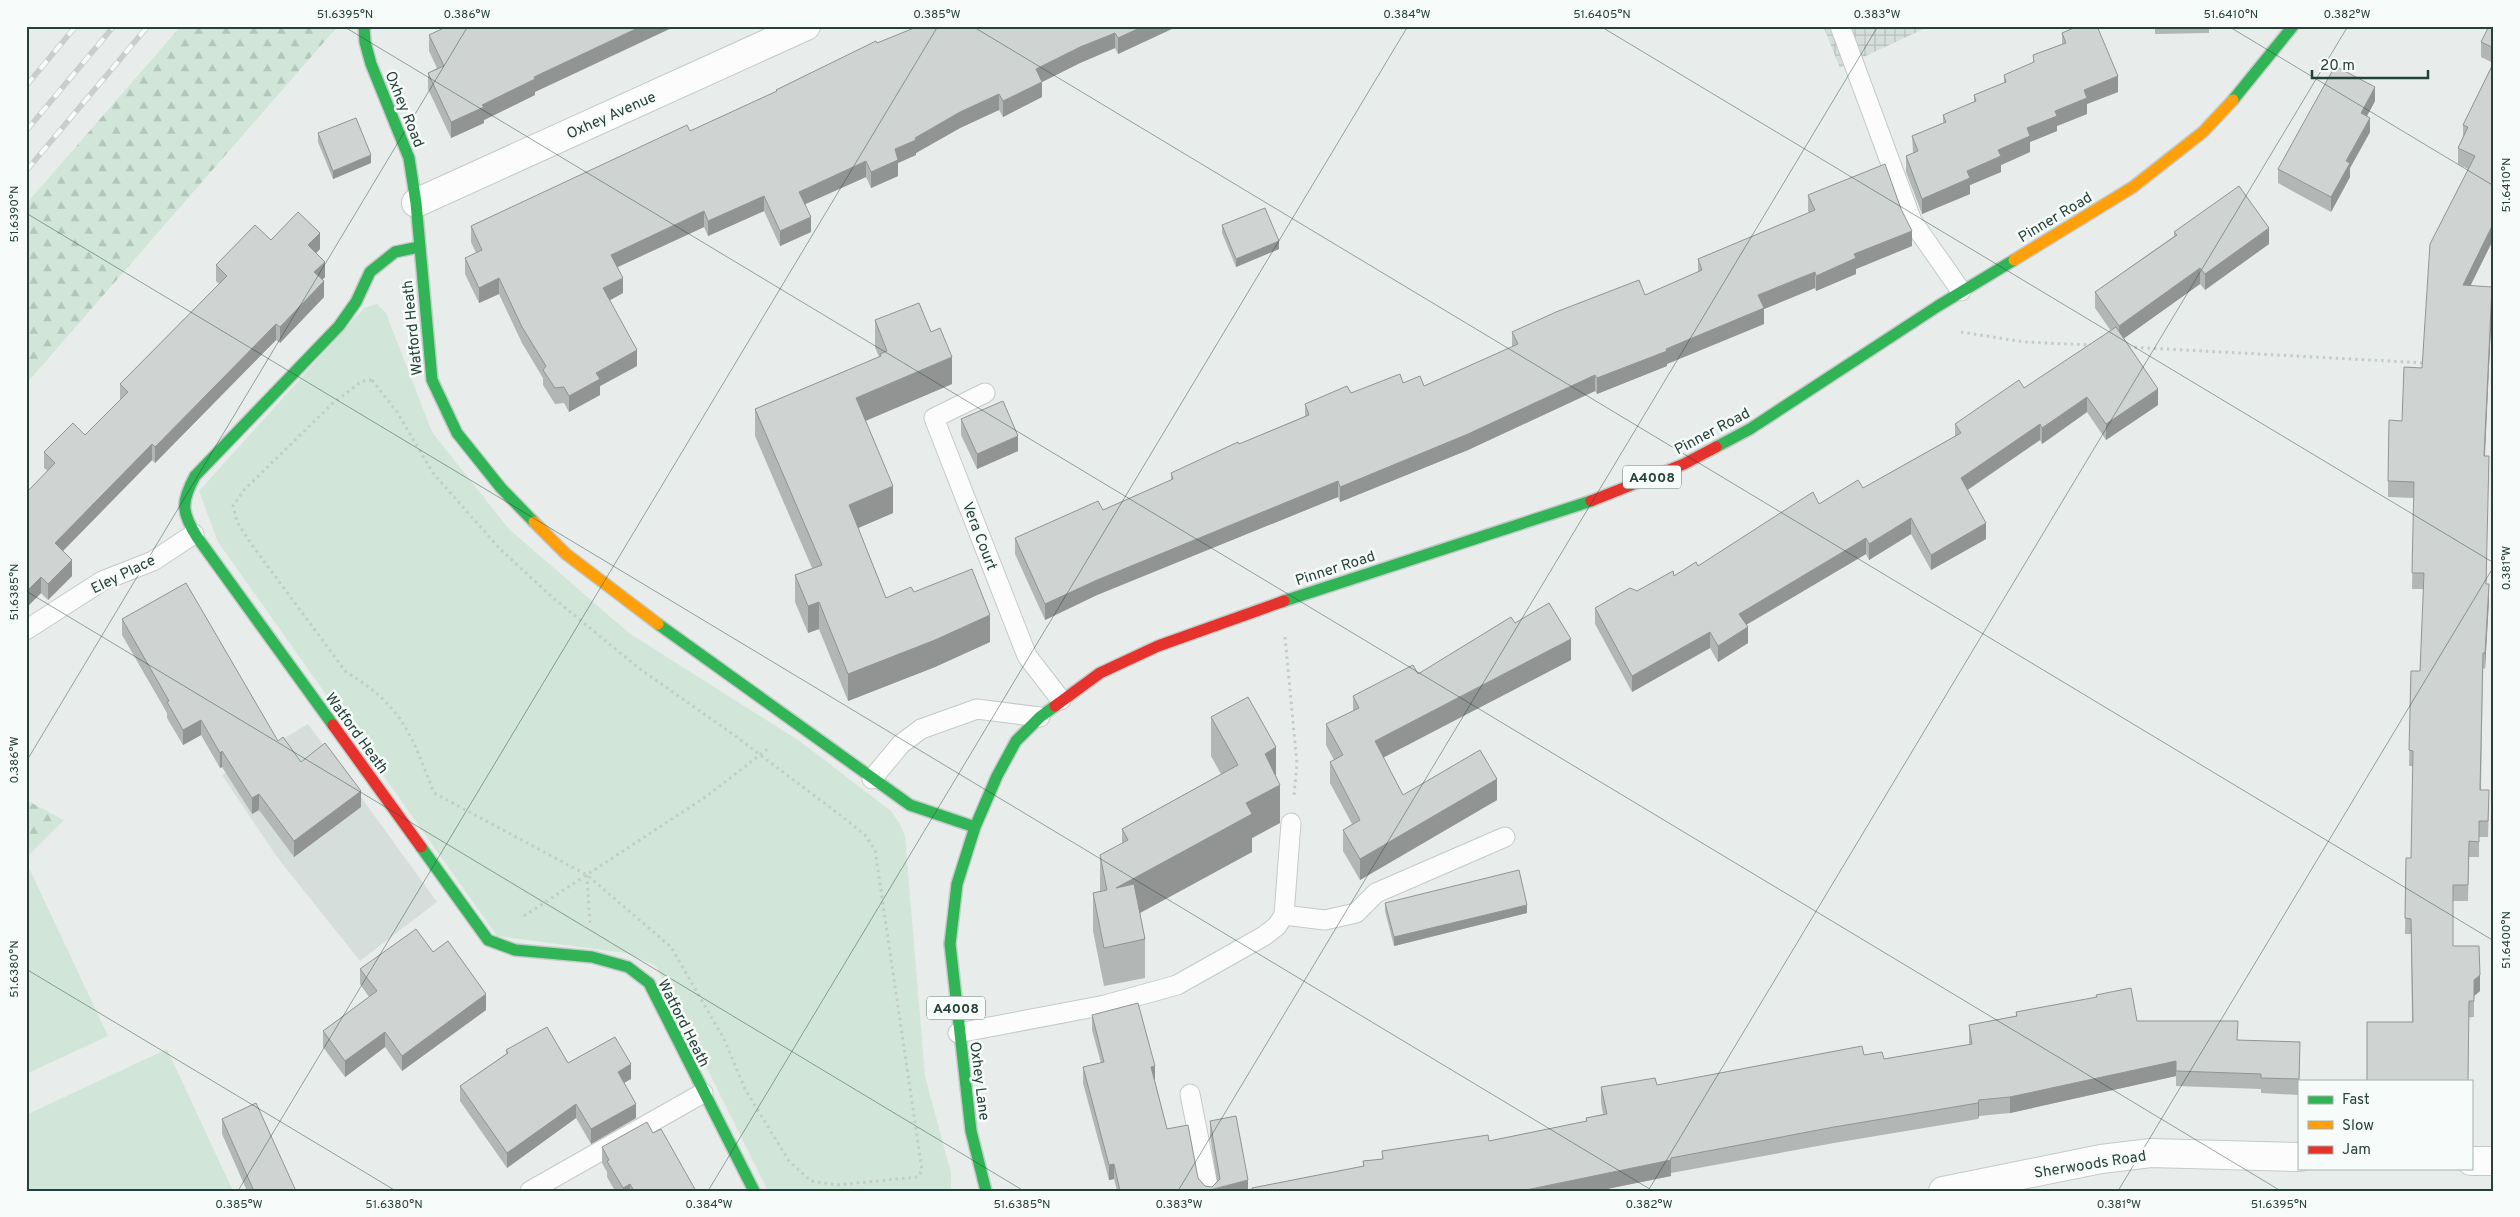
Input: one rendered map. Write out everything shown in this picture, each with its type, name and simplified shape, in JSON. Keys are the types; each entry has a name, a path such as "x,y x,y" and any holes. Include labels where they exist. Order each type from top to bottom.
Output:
{"street":[{"name":"Oxhey Road","path":"364,26 365,42 371,64 408,158 416,203"},
{"name":"Oxhey Avenue","path":"416,203 806,26"},
{"name":"Pinner Road","path":"975,827 997,776 1016,741 1040,717 1061,700 1100,673 1158,646 1273,604 1614,494 1684,464 1750,429 1938,306 2133,187 2203,132 2244,89 2293,26"},
{"name":"Watford Heath","path":"416,203 432,380 457,433 501,488 566,554 630,604 872,779 910,806 975,827"},
{"name":"Watford Heath","path":"419,247 395,252 370,272 356,302 339,326 194,476 185,494 184,510 194,534 488,940 515,950 592,957 628,967 649,983 754,1191"},
{"name":"Oxhey Lane","path":"975,827 957,884 950,944 958,1033 970,1130 986,1191"},
{"name":"Sherwoods Road","path":"1943,1191 2040,1181 2101,1159 2151,1154 2298,1157"},
{"path":"2472,1161 2494,1161"}],"lane":[{"path":"1840,26 1912,221 1961,292"},
{"name":"Vera Court","path":"985,393 934,418 1027,656 1061,700"},
{"name":"Eley Place","path":"26,630 102,581 153,561 194,534"},
{"path":"872,779 901,744 921,729 977,709 1040,717"},
{"path":"958,1033 1105,1005 1177,986 1264,936 1277,926 1284,915 1291,823"},
{"path":"1284,915 1325,920 1356,913 1376,893 1505,837"},
{"path":"530,1191 703,1093"},
{"path":"1190,1094 1209,1191"}],"path":[{"path":"1938,306 1960,332 2026,342 2095,345"},
{"path":"2125,347 2434,364"},
{"path":"372,380 397,412 433,473 499,548 546,591 640,669 760,754 865,836 875,850 921,1162 922,1170 918,1178 837,1186 811,1181 789,1161 745,1089 724,1039 671,947 587,874 434,793 414,740 391,706 368,686 346,672 237,522 233,506 244,490 332,404 362,381 372,380"},
{"path":"1273,604 1286,641 1297,764 1291,823"},
{"path":"488,940 707,796 798,725"},
{"path":"587,874 592,957"}],"shaded area":[{"path":"1823,26 1930,26 1840,68"},
{"path":"308,724 437,902 360,961 277,857 222,775"}],"green space":[{"path":"181,26 338,26 26,384 26,204"},
{"path":"377,304 386,313 432,432 509,529 629,633 801,742 891,811 900,824 905,836 925,1076 951,1173 951,1191 768,1191 656,966 626,953 497,936 218,542 199,491 364,308"},
{"path":"26,800 64,820 26,858"},
{"path":"30,870 108,1036 26,1074 26,871"},
{"path":"167,1049 233,1191 26,1191 26,1115"}],"building":[{"path":"448,26 642,26 534,77 535,79 482,105 484,107 451,122 428,73 444,66 429,35"},
{"path":"919,26 1144,26 1118,38 1115,33 1080,47 1036,69 1042,82 1003,101 999,94 960,112 915,138 916,140 895,149 898,160 871,172 866,161 799,192 811,217 780,231 764,196 708,221 704,211 611,255 623,278 603,288 637,350 596,373 600,379 569,396 564,387 555,388 543,370 546,366 522,327 499,278 479,288 465,258 482,250 471,226 687,125 690,131 777,91 876,41 877,43"},
{"path":"2078,26 2097,26 2118,76 2084,90 2087,98 2055,111 2057,116 2027,128 2030,136 1998,150 2001,156 1967,171 1970,178 1922,199 1906,156 1918,151 1912,136 1946,122 1943,115 1976,101 1974,95 2006,82 2004,75 2034,62 2033,55 2066,43 2062,33"},
{"path":"2489,26 2494,26 2494,48 2481,42"},
{"path":"2494,62 2494,222 2463,285 2492,287 2484,456 2489,456 2486,584 2489,584 2485,653 2483,653 2480,790 2489,790 2488,821 2479,821 2479,842 2469,841 2468,885 2453,885 2453,946 2479,946 2480,975 2474,980 2474,1001 2469,1001 2468,1080 2367,1080 2367,1022 2413,1022 2411,919 2405,918 2406,858 2411,858 2413,751 2409,750 2411,671 2420,671 2424,573 2412,573 2414,482 2388,481 2389,420 2402,421 2404,367 2422,368 2430,244 2475,156 2458,148 2468,127 2463,125"},
{"path":"2335,66 2375,87 2361,113 2370,118 2346,161 2350,163 2331,197 2278,169"},
{"path":"356,118 371,155 333,171 318,133"},
{"path":"1885,164 1901,209 1912,231 1854,254 1856,258 1816,276 1815,272 1758,295 1764,308 1666,349 1667,351 1597,378 1595,375 1468,434 1340,487 1338,481 1097,580 1045,604 1015,538 1098,501 1103,510 1173,479 1171,473 1238,442 1239,444 1309,415 1305,404 1347,386 1351,393 1400,374 1403,383 1420,376 1424,386 1518,344 1512,332 1556,312 1639,280 1645,295 1702,270 1698,259 1815,210 1808,195"},
{"path":"2239,186 2269,228 2205,274 2200,268 2119,326 2095,292 2177,235 2174,232"},
{"path":"1265,208 1279,241 1236,259 1222,225"},
{"path":"298,212 320,233 308,245 325,262 314,272 324,281 280,327 276,324 155,447 152,444 55,543 72,560 48,584 41,577 26,592 26,493 55,463 44,452 73,423 85,435 128,392 120,384 227,276 216,265 255,225 271,240"},
{"path":"919,303 931,332 940,328 952,357 856,398 893,486 849,505 886,598 911,587 914,592 972,569 990,615 935,640 848,674 819,602 808,606 795,575 822,565 755,409 881,356 880,354 887,351 875,320"},
{"path":"2116,327 2158,389 2106,424 2087,397 2042,428 2040,424 1961,478 1986,523 1931,555 1911,518 1869,544 1866,538 1739,614 1748,627 1718,646 1710,632 1632,676 1595,608 1630,588 1637,591 1673,571 1674,576 1696,562 1698,566 1813,492 1819,504 1858,480 1863,488 1961,433 1955,424 2019,380 2024,388"},
{"path":"1003,401 1018,436 977,454 961,419"},
{"path":"186,583 278,741 283,737 301,762 325,743 361,791 294,841 259,794 252,798 222,751 220,753 201,720 183,730 167,702 169,701 122,619"},
{"path":"1549,603 1571,639 1375,741 1403,795 1480,750 1497,779 1360,859 1343,830 1360,820 1330,762 1343,755 1326,724 1359,708 1353,696 1413,665 1418,674 1511,617 1515,623"},
{"path":"1248,697 1276,747 1265,754 1280,785 1246,803 1252,814 1116,888 1134,884 1145,939 1104,948 1093,893 1107,890 1100,855 1128,840 1122,829 1238,765 1211,717"},
{"path":"1519,870 1527,905 1394,937 1385,903"},
{"path":"416,929 433,952 448,941 486,994 402,1056 385,1032 345,1061 323,1031 377,991 360,969"},
{"path":"2131,988 2137,1021 2238,1021 2237,1040 2300,1042 2299,1079 2261,1078 2261,1074 2176,1071 2176,1061 2010,1097 1979,1100 1978,1103 1834,1127 1671,1158 1671,1160 1521,1191 1253,1191 1252,1188 1364,1166 1363,1161 1383,1159 1382,1151 1488,1135 1489,1141 1587,1121 1586,1118 1607,1114 1601,1087 1655,1078 1657,1085 1862,1046 1864,1055 1882,1052 1884,1059 1972,1044 1969,1025 2017,1016 2016,1012 2097,997 2096,995"},
{"path":"1138,1003 1155,1066 1151,1067 1167,1129 1188,1125 1198,1178 1205,1186 1212,1187 1220,1179 1210,1121 1236,1116 1248,1180 1206,1191 1120,1191 1114,1164 1109,1165 1083,1067 1104,1062 1092,1015"},
{"path":"547,1027 568,1063 615,1037 631,1064 618,1072 636,1104 591,1129 576,1104 507,1153 460,1086 508,1053 506,1050"},
{"path":"256,1103 296,1191 254,1191 222,1119"},
{"path":"647,1122 653,1133 661,1129 696,1191 634,1191 630,1184 623,1188 607,1161 609,1160 602,1147"}],"railway":[{"path":"26,86 76,26"},
{"path":"26,131 114,26"},
{"path":"26,171 148,26"}],"traffic: fast":[{"path":"364,26 365,42 371,64 409,158 416,203 432,380 457,433 501,488 534,522"},
{"path":"2233,100 2293,26"},
{"path":"333,725 197,537 188,521 185,500 195,476 339,326 356,302 370,272 395,252 419,247"},
{"path":"1716,447 1750,429 1938,306 2014,260"},
{"path":"1284,601 1591,501"},
{"path":"658,624 910,805 975,827"},
{"path":"986,1191 971,1131 950,944 957,884 975,827 997,776 1016,741 1040,717 1055,706"},
{"path":"421,847 488,940 515,950 592,957 628,967 649,983 754,1191"}],"traffic: slow":[{"path":"2014,260 2133,187 2203,132 2233,100"},
{"path":"534,522 566,554 658,624"}],"traffic: jam":[{"path":"1591,501 1684,464 1716,447"},
{"path":"1055,706 1100,673 1158,646 1284,601"},
{"path":"333,725 421,847"}]}
